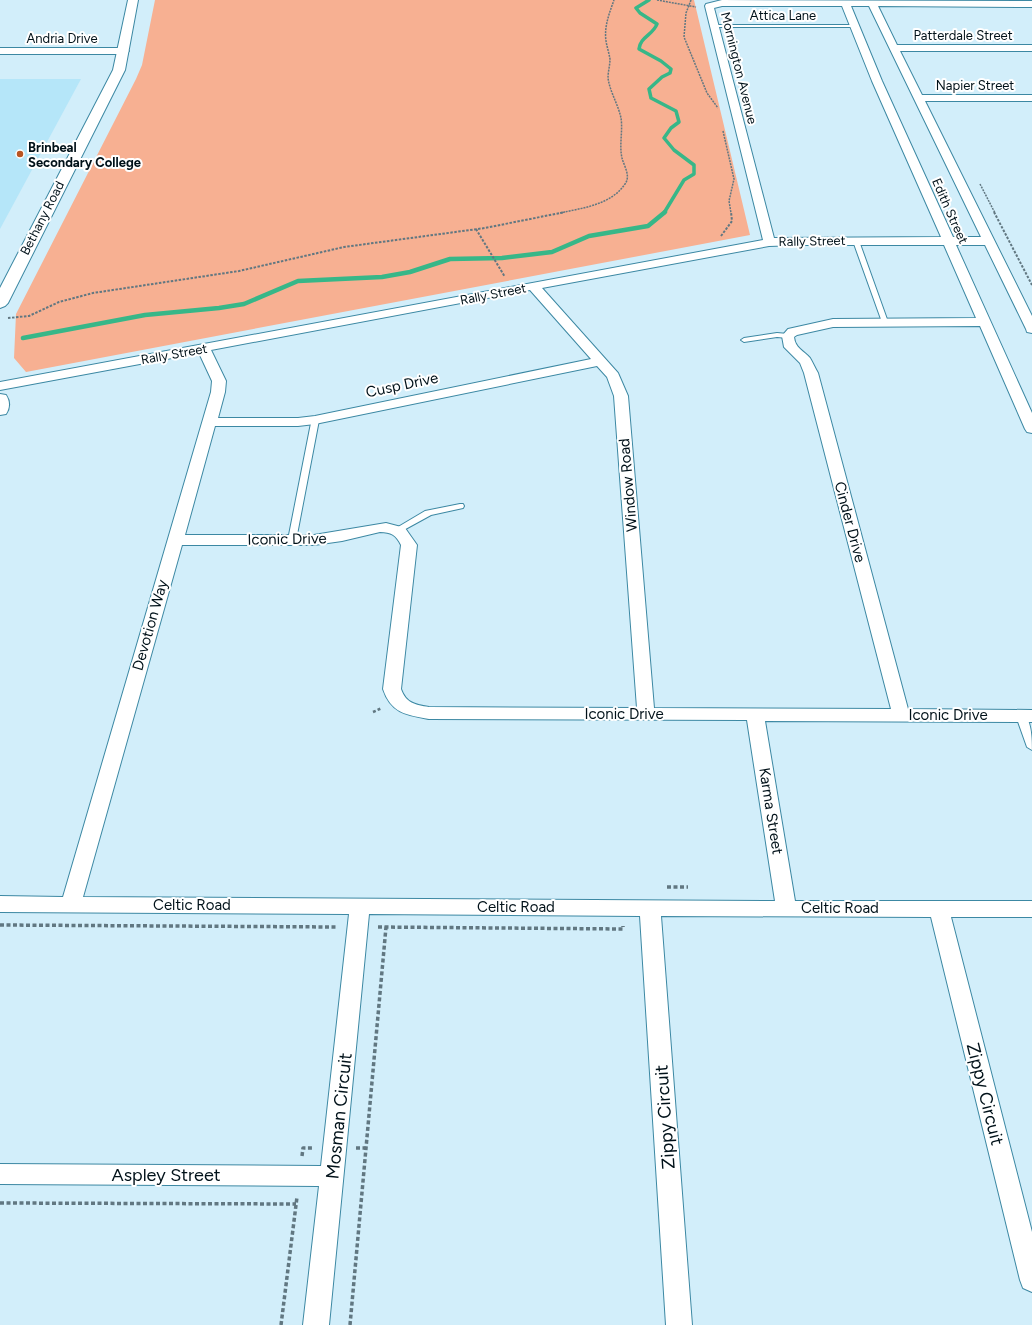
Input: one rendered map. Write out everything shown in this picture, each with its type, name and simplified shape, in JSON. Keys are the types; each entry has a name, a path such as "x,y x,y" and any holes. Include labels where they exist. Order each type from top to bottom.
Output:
{"street":[{"name":"Bethany Road","path":"0,303 118,70 124,51 133,0"},
{"name":"Mornington Avenue","path":"769,242 713,26 709,8 711,5 716,3 994,2 1032,4"},
{"name":"Edith Street","path":"845,3 948,241 1032,429"},
{"name":"Edith Street","path":"872,3 1032,329"},
{"name":"Patterdale Street","path":"894,48 1032,48"},
{"name":"Andria Drive","path":"0,51 124,51"},
{"name":"Napier Street","path":"918,98 1032,98"},
{"name":"Rally Street","path":"0,386 769,242 989,241"},
{"name":"Window Road","path":"534,287 613,376 621,396 646,714"},
{"path":"1018,300 1032,300"},
{"path":"788,336 793,332 834,323 984,322"},
{"name":"Cinder Drive","path":"788,336 787,341 790,346 806,363 811,373 901,715"},
{"name":"Devotion Way","path":"71,904 218,392 219,381 203,348"},
{"name":"Cusp Drive","path":"209,422 298,422 315,420 600,361"},
{"path":"0,399 0,410"},
{"name":"Iconic Drive","path":"175,540 292,540 331,538 385,527 397,530 405,536 409,545 392,689 394,699 401,706 414,711 429,713 1027,716"},
{"name":"Karma Street","path":"755,715 786,908"},
{"name":"Celtic Road","path":"0,904 1032,909"},
{"name":"Mosman Circuit","path":"316,1325 360,906"},
{"name":"Zippy Circuit","path":"650,908 680,1325"},
{"name":"Zippy Circuit","path":"939,908 1032,1280"},
{"name":"Aspley Street","path":"0,1174 332,1176"}],"lane":[{"name":"Attica Lane","path":"713,26 854,26"},
{"path":"856,241 885,322"},
{"path":"744,340 777,335 788,336"},
{"path":"292,540 315,420"},
{"path":"397,530 428,513 460,506"},
{"path":"1027,716 1032,747"}],"path":[{"path":"7,318 29,316 59,302 93,293 239,271 344,247 476,229 595,205 614,196 626,183 628,177 622,157 620,140 621,119 610,88 608,76 610,60 606,40 606,24 614,0"},
{"path":"657,0 689,6"},
{"path":"691,0 686,13 684,37 707,93 717,107 719,114"},
{"path":"717,238 727,229 732,221 729,201 734,179 722,128"},
{"path":"476,229 504,275"},
{"path":"350,1325 386,927"},
{"path":"0,1203 296,1204 281,1325"}],"shaded area":[{"path":"155,0 694,0 750,235 26,372 14,358 16,314 136,79 142,65"},
{"name":"Brinbeal Secondary College","path":"0,79 81,79 0,229"}],"waterway":[{"path":"649,0 636,8 640,13 657,24 653,31 644,39 639,49 661,61 671,69 670,73 662,77 649,89 651,98 676,111 679,122 671,128 664,138 674,150 694,165 694,174 684,180 664,213"},
{"path":"23,338 145,315 219,308 244,304 298,281 382,277 410,272 450,259 502,258 552,252 589,236 648,226 664,213"}],"place":[{"name":"Brinbeal Secondary College","path":"20,154"}]}
